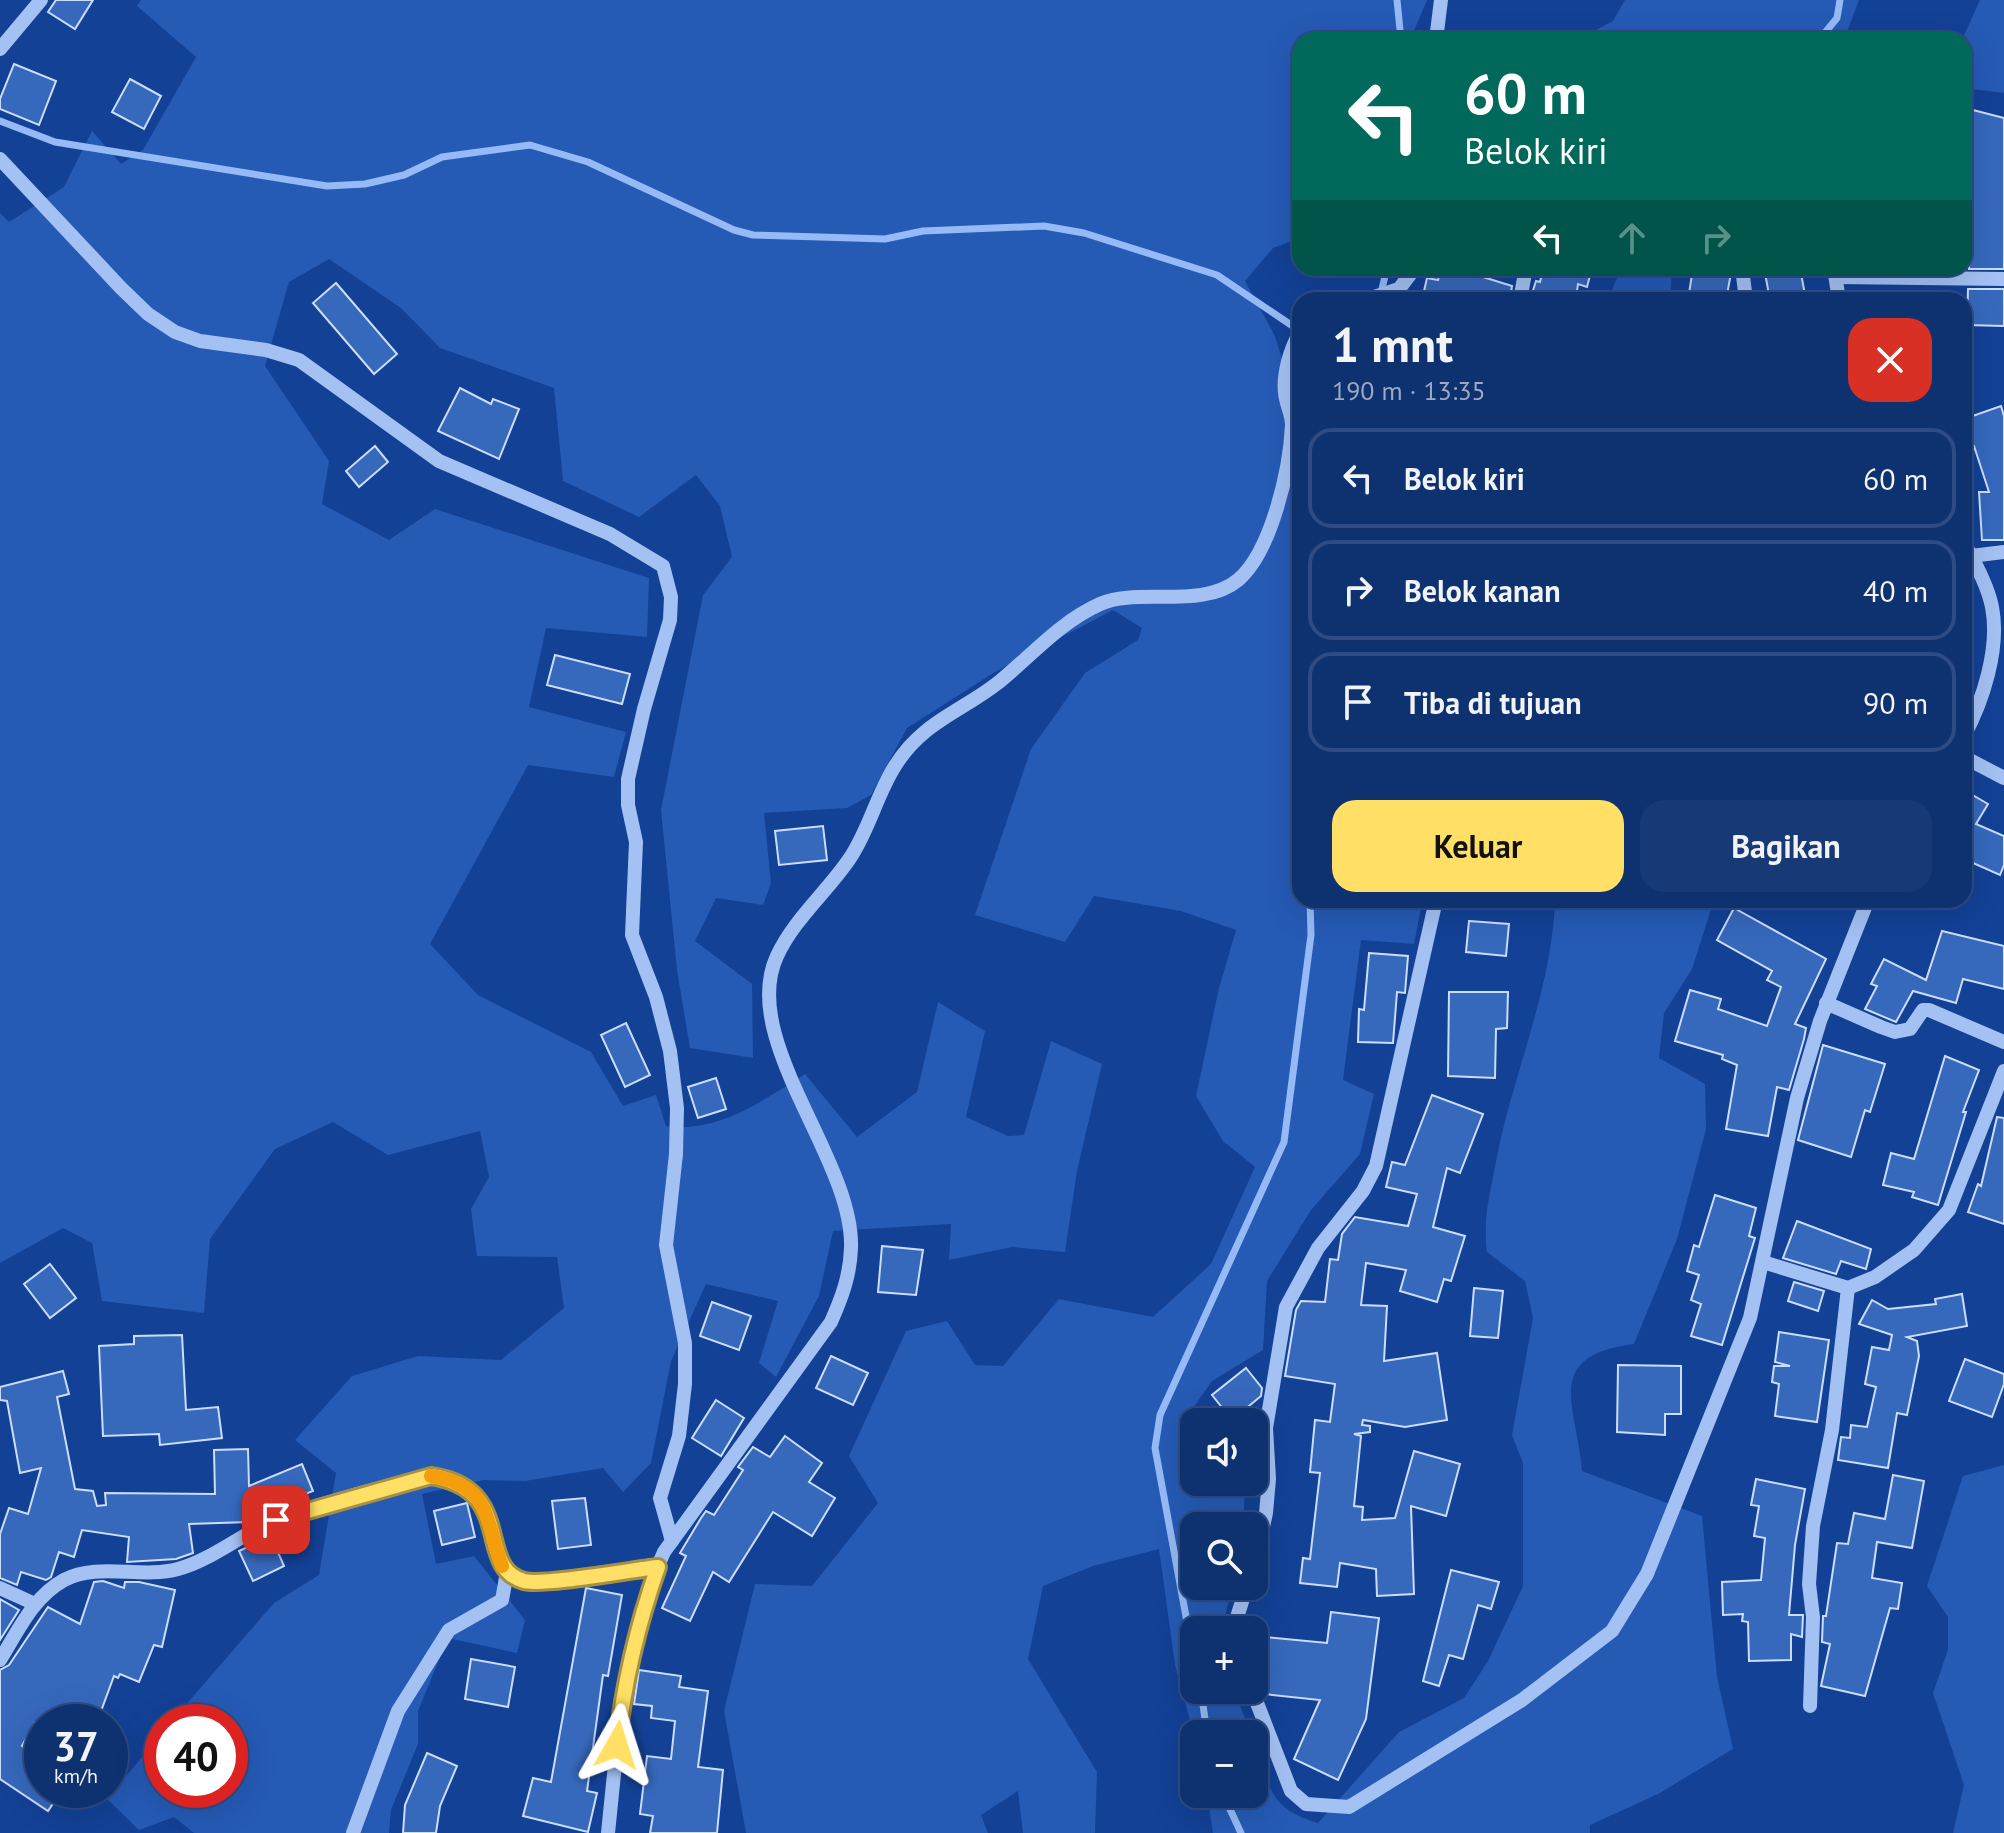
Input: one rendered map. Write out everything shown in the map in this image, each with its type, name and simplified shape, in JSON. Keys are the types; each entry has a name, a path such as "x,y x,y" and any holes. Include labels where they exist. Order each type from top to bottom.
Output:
{"street":[{"path":"0,49 41,0"},
{"path":"1437,32 1441,0"},
{"path":"0,159 121,288 148,314 175,332 200,341 266,350 299,360 439,461 610,534 663,566 671,597 670,620 644,709 628,779 628,805 636,842 632,935 659,1008 670,1051 677,1108 676,1154 666,1245 685,1343 685,1384 679,1436 660,1498 672,1541"},
{"path":"1920,276 2004,279"},
{"path":"608,1833 623,1686 635,1632 658,1567 672,1541 831,1322 848,1285 851,1245 845,1207 769,1018 769,984 776,956 804,915 851,857 895,766 925,728 997,684 1070,620 1104,602 1203,595 1237,581 1258,553 1276,509 1289,459 1292,420 1285,392 1292,346"},
{"path":"1972,550 2004,552"},
{"path":"1972,560 1992,607 1993,630 1985,680 1972,715"},
{"path":"1972,761 2004,778"},
{"path":"1266,1512 1269,1479 1266,1428 1286,1307 1318,1248 1363,1191 1376,1166 1434,908"},
{"path":"1257,1704 1291,1791 1306,1804 1349,1807 1522,1700 1612,1631 1647,1574 1750,1318 1797,1098 1826,1003 1865,908"},
{"path":"1826,1003 1895,1032 1910,1029 1923,1010 1929,1010 2004,1042"},
{"path":"1763,1262 1848,1288 1875,1277 1914,1250 1949,1210 2004,1071"},
{"path":"1810,1706 1813,1617 1809,1584 1813,1526 1832,1430 1848,1288"},
{"path":"0,1660 35,1604 75,1576 96,1571 142,1574 179,1569 276,1520 431,1476 448,1479 476,1494 486,1509 501,1565 513,1577 535,1583 658,1567"},
{"path":"353,1833 398,1711 449,1630 502,1600 507,1572"},
{"path":"0,1588 35,1604"}],"shaded area":[{"path":"141,0 1427,0 1413,32 1292,32 1292,241 1273,248 1245,281 1275,336 1292,390 1292,908 1421,908 1414,944 1361,940 1343,1080 1374,1094 1360,1154 1311,1210 1267,1281 1263,1350 1212,1381 1193,1408 1180,1408 1180,1496 1245,1496 1244,1512 1180,1512 1180,1600 1229,1600 1225,1616 1180,1616 1180,1683 1159,1549 1093,1566 1043,1586 1028,1659 1097,1772 1095,1833 1023,1833 1018,1791 981,1815 988,1833 746,1833 724,1711 755,1584 812,1586 878,1503 849,1456 906,1331 947,1321 975,1365 1003,1366 1059,1299 1153,1317 1211,1264 1255,1167 1223,1141 1196,1096 1219,988 1236,930 1181,911 1094,896 1065,942 975,915 1031,749 1085,673 1138,640 1142,628 1113,610 995,672 907,728 871,795 847,808 764,813 771,883 763,905 716,898 695,941 752,984 753,1058 690,1048 677,970 661,810 703,595 732,557 720,506 696,475 639,517 563,481 554,388 440,348 401,308 329,259 289,282 265,366 329,461 322,504 389,540 435,509 649,578 647,637 546,628 529,707 626,732 614,777 528,765 430,944 478,995 591,1052 623,1106 656,1095 666,1126 704,1125 722,1120 756,1104 805,1074 857,1137 917,1092 938,1002 985,1031 966,1117 1008,1136 1024,1135 1051,1041 1102,1064 1077,1171 1065,1252 1012,1247 949,1260 951,1224 833,1231 819,1296 776,1377 759,1363 778,1301 706,1284 671,1361 651,1463 623,1492 603,1468 525,1481 484,1480 422,1494 436,1564 474,1556 525,1620 517,1653 448,1638 418,1711 418,1744 391,1810 389,1833 194,1833 174,1817 139,1830 116,1808 128,1808 128,1774 144,1755 144,1808 248,1808 248,1704 187,1704 274,1603 319,1575 336,1473 295,1440 352,1376 418,1356 501,1360 564,1308 557,1257 477,1256 471,1209 489,1177 480,1131 388,1155 333,1122 275,1149 210,1239 204,1313 102,1301 92,1243 63,1228 0,1263 0,213 9,222 64,187 92,131 121,164 143,150 196,57 137,6"},
{"path":"1625,0 1859,0 1847,32 1592,32 1613,21"},
{"path":"1980,0 2004,0 2004,93 1972,89 1972,32 1966,32"},
{"path":"1618,276 1672,276 1670,292 1611,292"},
{"path":"1554,908 1711,908 1692,969 1664,1013 1659,1058 1705,1084 1706,1129 1677,1239 1634,1344 1605,1350 1586,1360 1575,1372 1571,1388 1582,1471 1702,1516 1717,1677 1733,1749 1658,1794 1590,1825 1590,1833 1213,1833 1209,1808 1268,1808 1268,1783 1280,1803 1318,1823 1399,1732 1464,1698 1488,1661 1523,1586 1523,1463 1512,1435 1533,1318 1525,1281 1487,1252 1486,1220 1502,1133 1547,968"},
{"path":"2004,1465 2004,1833 1953,1833 1964,1785 1933,1693 1948,1650 1948,1617 1927,1586 1963,1476"},
{"path":"1186,1704 1239,1704 1246,1720 1190,1720"}],"building":[{"path":"56,0 93,0 75,29 48,12"},
{"path":"14,64 56,81 39,125 0,109 0,99"},
{"path":"130,79 161,96 144,129 112,112"},
{"path":"1973,110 2004,118 2004,269 1972,269"},
{"path":"1439,276 1480,276 1512,286 1511,292 1424,292 1427,278 1438,280"},
{"path":"1542,276 1590,276 1587,287 1578,284 1577,291 1582,292 1533,292 1536,281 1540,282"},
{"path":"1692,276 1730,276 1728,292 1689,292"},
{"path":"1766,276 1802,276 1804,292 1768,292"},
{"path":"336,283 397,354 374,374 313,303"},
{"path":"1968,289 2004,289 2004,326 1972,325 1972,292 1968,292"},
{"path":"460,388 491,404 493,399 519,409 499,459 438,431"},
{"path":"2001,406 2004,416 2004,540 1982,540 1979,492 1989,492 1972,447 1972,416"},
{"path":"375,446 388,462 359,487 346,471"},
{"path":"555,655 630,674 622,704 547,685"},
{"path":"1972,795 1988,804 1976,824 2004,836 2004,865 2000,875 1972,863"},
{"path":"823,826 827,860 779,865 775,831"},
{"path":"1734,908 1826,959 1795,1024 1806,1028 1804,1039 1789,1090 1777,1087 1768,1136 1726,1129 1737,1065 1722,1059 1723,1055 1675,1041 1690,990 1721,999 1718,1009 1767,1026 1781,987 1767,980 1772,971 1717,940"},
{"path":"1469,921 1509,924 1506,956 1466,952"},
{"path":"1942,931 2004,946 2004,989 1963,979 1956,1003 1913,991 1896,1022 1865,1009 1877,986 1871,984 1884,959 1926,980"},
{"path":"1369,953 1408,956 1405,993 1397,992 1393,1043 1358,1042 1359,1009 1364,1010"},
{"path":"1449,992 1508,992 1507,1028 1496,1029 1495,1078 1448,1076"},
{"path":"626,1023 650,1075 625,1087 601,1035"},
{"path":"1823,1045 1885,1064 1870,1112 1865,1110 1851,1157 1798,1140"},
{"path":"1945,1056 1979,1070 1963,1112 1966,1112 1938,1205 1912,1197 1914,1192 1883,1185 1891,1153 1914,1159"},
{"path":"716,1078 726,1109 698,1118 688,1087"},
{"path":"1432,1095 1483,1114 1460,1173 1447,1168 1433,1227 1465,1236 1451,1281 1444,1279 1437,1302 1400,1291 1406,1270 1366,1263 1361,1305 1387,1306 1384,1361 1437,1353 1447,1420 1405,1427 1363,1420 1362,1425 1370,1426 1370,1432 1354,1434 1361,1436 1354,1506 1363,1507 1362,1520 1395,1518 1414,1451 1460,1464 1446,1516 1411,1506 1414,1594 1377,1596 1376,1569 1340,1563 1337,1587 1300,1583 1303,1558 1310,1559 1320,1473 1310,1472 1315,1420 1330,1422 1335,1384 1285,1376 1296,1310 1301,1301 1325,1302 1330,1259 1338,1260 1342,1234 1355,1217 1408,1226 1417,1194 1386,1187 1392,1162 1405,1165"},
{"path":"1997,1117 2004,1118 2004,1224 1968,1212 1978,1184 1981,1186"},
{"path":"1715,1195 1756,1208 1749,1236 1755,1238 1722,1345 1691,1336 1701,1304 1691,1300 1699,1275 1687,1271 1694,1245 1699,1247"},
{"path":"1797,1221 1871,1249 1866,1269 1841,1261 1836,1274 1783,1258"},
{"path":"882,1246 923,1250 916,1295 878,1292"},
{"path":"50,1264 76,1298 50,1318 24,1284"},
{"path":"1794,1282 1824,1291 1818,1311 1788,1301"},
{"path":"1474,1288 1503,1291 1498,1338 1470,1336"},
{"path":"1962,1294 1967,1326 1907,1337 1917,1341 1919,1356 1907,1415 1897,1413 1888,1468 1838,1460 1841,1437 1850,1438 1851,1425 1867,1427 1876,1387 1865,1384 1872,1347 1889,1350 1892,1335 1859,1324 1872,1300 1888,1309 1936,1304 1935,1299"},
{"path":"712,1302 751,1316 739,1350 700,1336"},
{"path":"1779,1332 1829,1340 1817,1422 1775,1416 1779,1384 1772,1382 1774,1366 1790,1366 1775,1362"},
{"path":"182,1335 186,1410 218,1407 222,1438 160,1445 159,1434 103,1436 99,1346 134,1344 134,1336"},
{"path":"831,1356 868,1373 853,1405 816,1388"},
{"path":"1965,1359 2004,1374 2004,1384 1992,1417 1949,1401"},
{"path":"1618,1365 1681,1366 1681,1414 1665,1414 1665,1435 1617,1432"},
{"path":"1246,1368 1262,1388 1261,1396 1246,1408 1222,1408 1212,1395"},
{"path":"63,1371 69,1394 57,1397 75,1489 93,1491 97,1506 106,1505 105,1493 215,1494 214,1450 248,1449 249,1486 302,1464 313,1491 260,1512 261,1515 249,1522 189,1524 193,1553 176,1559 127,1562 129,1537 82,1530 74,1557 59,1552 51,1577 46,1580 21,1572 17,1585 0,1578 0,1534 9,1508 28,1514 41,1468 20,1473 7,1401 0,1400 0,1387"},
{"path":"716,1400 744,1418 721,1456 692,1438"},
{"path":"785,1436 822,1463 809,1482 835,1498 812,1536 773,1512 729,1582 713,1572 690,1621 662,1608 686,1556 680,1553 706,1511 714,1515 743,1470 738,1467 753,1447 770,1457"},
{"path":"1893,1475 1924,1481 1912,1548 1877,1542 1872,1578 1902,1583 1898,1609 1890,1608 1865,1696 1821,1686 1830,1644 1822,1642 1823,1616 1826,1616 1837,1543 1848,1544 1854,1513 1885,1519"},
{"path":"1756,1479 1805,1489 1795,1545 1789,1615 1803,1615 1802,1637 1791,1634 1791,1660 1749,1661 1748,1622 1742,1621 1743,1614 1723,1615 1722,1582 1761,1580 1765,1538 1754,1536 1759,1506 1751,1505"},
{"path":"585,1498 591,1545 558,1549 552,1501"},
{"path":"467,1503 475,1537 442,1545 434,1511"},
{"path":"271,1536 284,1566 253,1581 239,1551"},
{"path":"1451,1570 1499,1582 1491,1609 1478,1605 1463,1659 1449,1655 1439,1686 1423,1681"},
{"path":"103,1581 124,1588 125,1582 139,1582 175,1590 162,1647 154,1645 139,1682 120,1674 118,1678 114,1676 104,1704 24,1704 24,1795 0,1779 0,1670 9,1665 48,1607 80,1624 94,1582"},
{"path":"586,1588 622,1595 608,1676 603,1675 587,1791 597,1793 588,1832 523,1816 533,1778 551,1782"},
{"path":"0,1599 19,1610 0,1640"},
{"path":"1331,1612 1379,1618 1366,1719 1338,1780 1294,1759 1320,1700 1268,1694 1268,1637 1327,1643"},
{"path":"471,1659 515,1667 508,1707 465,1699"},
{"path":"639,1670 681,1676 679,1687 708,1691 698,1767 723,1770 717,1833 650,1833 653,1816 640,1814 647,1756 671,1759 675,1721 651,1718 652,1706 634,1704"},
{"path":"427,1753 457,1766 440,1806 436,1833 403,1833 405,1805"}],"waterway":[{"path":"1397,0 1400,32"},
{"path":"1826,32 1837,18 1840,0"},
{"path":"0,121 55,142 327,186 365,184 404,175 442,157 530,145 588,162 734,230 753,235 885,239 923,231 1044,226 1084,233 1217,275 1292,326"},
{"path":"1381,292 1385,276"},
{"path":"1186,1616 1155,1448 1160,1415 1284,1142 1311,935 1310,908"},
{"path":"1203,1704 1205,1720"},
{"path":"1229,1808 1241,1833"}],"slow traffic":[{"path":"431,1476 448,1479 476,1494 486,1509 502,1566"}],"route":[{"path":"276,1520 415,1478 431,1476 448,1479 476,1494 486,1509 501,1565 513,1577 535,1583 658,1567 635,1632 623,1686 617,1745"}]}
